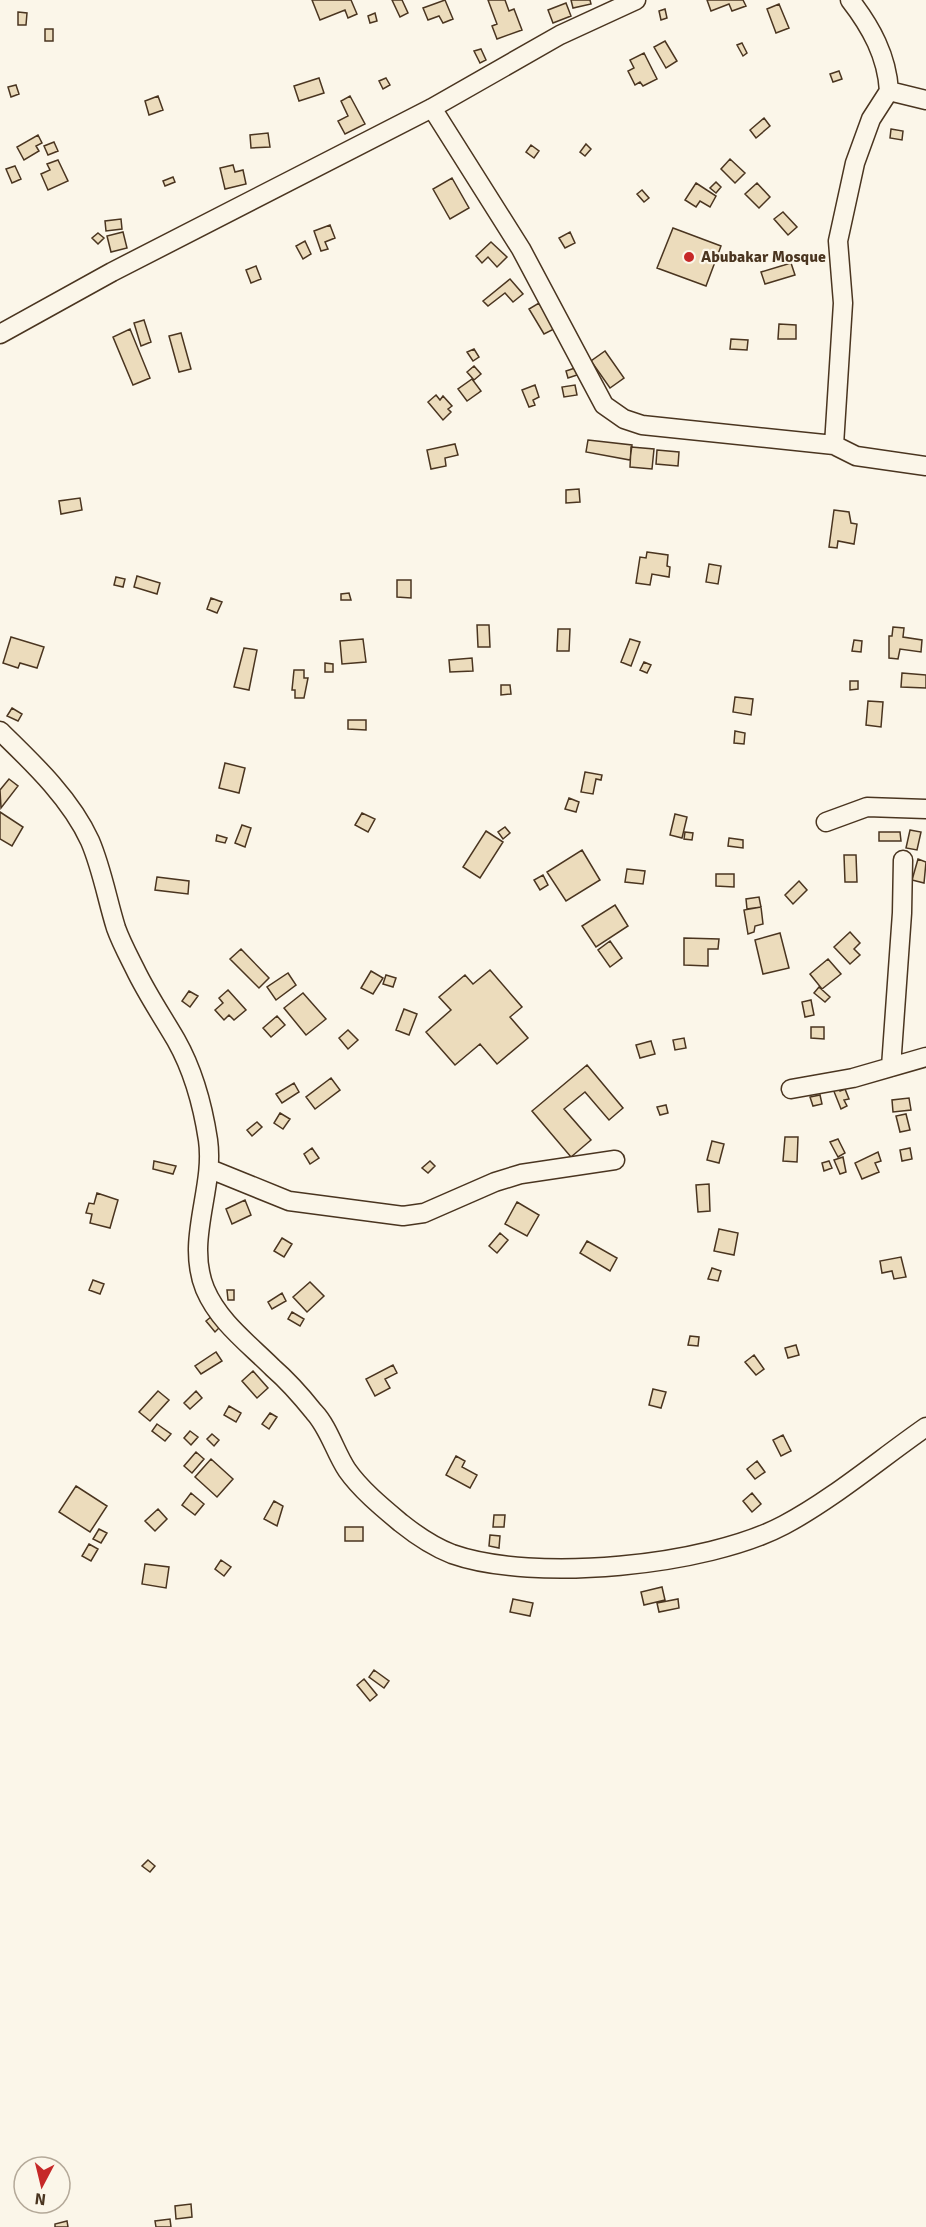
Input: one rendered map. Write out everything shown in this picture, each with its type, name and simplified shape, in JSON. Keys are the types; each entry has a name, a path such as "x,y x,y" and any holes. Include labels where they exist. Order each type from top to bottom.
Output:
{"street":[{"path":"0,334 112,272 432,108 560,35 636,0"},
{"path":"834,445 843,303 838,241 855,163 871,119 889,91 884,60 877,42 850,0"},
{"path":"889,91 926,100"},
{"path":"432,108 521,249 604,405 624,419 642,425 834,445 856,456 926,466"},
{"path":"0,731 68,805 90,841 104,879 117,930 149,998 177,1043 191,1073 203,1113 210,1169 200,1218 199,1248 204,1287 228,1325 274,1368 318,1415 349,1473 401,1523 430,1544 452,1554 496,1563 616,1568 708,1551 783,1526 926,1427"},
{"path":"826,822 867,807 926,809"},
{"path":"891,1067 903,913 903,860"},
{"path":"791,1089 853,1078 926,1057"},
{"path":"210,1169 290,1201 403,1216 424,1213 495,1182 521,1174 615,1160"}],"building":[{"path":"312,0 351,0 357,14 348,18 345,10 320,20"},
{"path":"392,0 402,0 408,13 400,17"},
{"path":"445,0 453,19 443,23 439,16 428,20 423,8"},
{"path":"488,0 505,0 509,11 514,9 522,30 497,39 492,26 497,24"},
{"path":"571,0 590,0 591,4 573,8"},
{"path":"707,0 743,0 746,6 732,11 729,4 711,11"},
{"path":"566,3 571,16 553,23 548,10"},
{"path":"779,4 789,28 776,33 767,9"},
{"path":"665,9 667,18 661,20 659,11"},
{"path":"18,12 27,13 26,25 18,25"},
{"path":"375,13 377,21 370,23 368,16"},
{"path":"45,29 53,29 53,41 45,41"},
{"path":"665,41 677,61 666,68 654,47"},
{"path":"742,43 747,53 743,56 737,45"},
{"path":"481,49 486,60 480,63 474,51"},
{"path":"644,53 657,79 643,86 640,82 635,85 628,71 634,68 630,60"},
{"path":"839,71 842,79 833,82 830,74"},
{"path":"319,78 324,93 299,101 294,86"},
{"path":"386,78 390,85 383,89 379,81"},
{"path":"16,85 19,94 11,97 8,87"},
{"path":"158,96 163,110 149,115 145,101"},
{"path":"350,96 365,124 345,134 338,121 348,116 341,101"},
{"path":"764,118 770,126 756,138 750,130"},
{"path":"891,129 903,131 902,140 890,138"},
{"path":"268,133 270,147 251,148 250,135"},
{"path":"38,135 42,143 36,146 39,151 24,160 17,147"},
{"path":"54,142 58,151 48,155 44,146"},
{"path":"586,144 591,149 585,156 580,152"},
{"path":"531,145 539,151 534,158 526,152"},
{"path":"730,159 745,173 735,183 721,169"},
{"path":"58,160 68,181 48,190 41,174 50,170 47,164"},
{"path":"233,165 235,172 243,170 246,184 225,189 220,168"},
{"path":"15,166 21,179 12,183 6,169"},
{"path":"173,177 175,182 165,186 163,181"},
{"path":"452,178 469,208 450,219 433,189"},
{"path":"716,182 721,187 716,193 710,188"},
{"path":"696,183 716,196 710,207 700,201 696,207 685,200"},
{"path":"757,183 770,197 759,208 745,194"},
{"path":"642,190 649,198 644,202 637,194"},
{"path":"783,212 797,227 788,235 774,219"},
{"path":"121,219 122,229 106,231 105,221"},
{"path":"330,225 335,238 325,242 328,249 321,251 314,231"},
{"name":"Abubakar Mosque","path":"673,228 721,246 706,286 657,268"},
{"path":"123,232 127,248 111,252 107,236"},
{"path":"570,232 575,243 565,248 559,238"},
{"path":"98,233 104,238 98,244 92,238"},
{"path":"305,241 311,254 303,259 296,246"},
{"path":"491,242 507,257 497,267 488,257 482,263 476,256"},
{"path":"791,263 795,275 765,284 761,272"},
{"path":"256,266 261,279 251,283 246,270"},
{"path":"510,279 523,294 513,302 505,293 488,306 483,301"},
{"path":"539,303 554,329 544,334 529,309"},
{"path":"144,320 151,342 141,346 134,323"},
{"path":"779,324 796,325 796,339 778,339"},
{"path":"130,329 150,378 133,385 113,337"},
{"path":"181,333 191,369 179,372 169,336"},
{"path":"731,339 748,340 747,350 730,349"},
{"path":"474,349 479,357 473,361 467,352"},
{"path":"605,351 624,378 610,388 591,361"},
{"path":"474,366 481,374 474,380 467,372"},
{"path":"575,368 577,375 568,378 566,371"},
{"path":"472,379 481,391 467,401 458,389"},
{"path":"535,385 539,397 533,400 535,405 529,407 522,390"},
{"path":"575,385 577,395 564,397 562,387"},
{"path":"436,395 440,400 443,396 452,406 448,409 451,412 443,420 428,402"},
{"path":"588,440 632,445 630,460 586,452"},
{"path":"455,444 458,455 445,458 446,466 431,469 427,450"},
{"path":"631,447 654,449 652,469 630,467"},
{"path":"657,450 679,452 678,466 656,464"},
{"path":"579,489 580,502 566,503 566,490"},
{"path":"80,498 82,510 61,514 59,501"},
{"path":"834,510 849,512 851,523 857,524 854,544 838,541 837,548 829,547"},
{"path":"647,552 668,555 669,577 652,574 650,585 636,583 640,557 646,558"},
{"path":"709,564 721,566 718,584 706,582"},
{"path":"137,576 160,583 157,594 134,587"},
{"path":"116,577 125,579 123,587 114,585"},
{"path":"397,580 411,580 411,598 397,597"},
{"path":"349,593 351,600 341,600 341,594"},
{"path":"211,598 222,602 217,613 207,609"},
{"path":"477,625 489,625 490,647 478,647"},
{"path":"893,627 904,628 903,637 922,640 921,652 900,649 898,659 889,658 889,636 892,636"},
{"path":"558,629 570,629 569,651 557,651"},
{"path":"11,637 44,647 37,668 20,663 18,668 3,663"},
{"path":"363,639 366,662 342,664 340,641"},
{"path":"630,639 640,642 631,666 621,662"},
{"path":"854,640 862,641 861,652 852,651"},
{"path":"244,648 257,650 249,690 234,687"},
{"path":"472,658 473,671 450,672 449,660"},
{"path":"644,662 651,665 647,673 640,670"},
{"path":"325,663 333,664 333,672 325,672"},
{"path":"294,670 304,670 304,678 308,678 304,698 295,698 295,690 292,690"},
{"path":"902,673 926,675 926,688 901,687"},
{"path":"850,681 858,681 858,689 850,690"},
{"path":"501,685 510,685 511,694 501,695"},
{"path":"735,697 753,699 751,715 733,712"},
{"path":"868,701 883,702 881,727 866,725"},
{"path":"12,708 22,714 18,721 7,716"},
{"path":"348,720 366,720 366,730 348,729"},
{"path":"735,731 745,733 744,744 734,743"},
{"path":"225,763 245,768 239,793 219,788"},
{"path":"585,772 602,775 601,780 596,779 593,794 581,792"},
{"path":"9,779 18,786 1,808 0,790"},
{"path":"569,798 579,802 576,812 565,809"},
{"path":"0,812 23,827 12,846 0,839"},
{"path":"362,813 375,819 368,832 355,825"},
{"path":"675,814 687,817 682,838 670,835"},
{"path":"242,825 251,828 245,847 235,843"},
{"path":"505,827 510,833 503,839 498,832"},
{"path":"910,830 921,832 917,850 906,848"},
{"path":"486,831 503,842 480,878 463,867"},
{"path":"685,832 693,833 692,840 684,839"},
{"path":"879,832 900,832 901,841 879,841"},
{"path":"217,835 227,838 225,843 216,841"},
{"path":"729,838 743,840 743,848 728,846"},
{"path":"582,850 600,880 566,901 547,872"},
{"path":"844,855 856,855 857,882 845,882"},
{"path":"918,859 926,862 924,883 912,880"},
{"path":"627,869 645,871 643,884 625,882"},
{"path":"716,874 734,874 734,887 716,886"},
{"path":"543,875 548,885 540,890 534,880"},
{"path":"157,877 189,881 188,894 155,890"},
{"path":"799,881 807,890 793,904 785,895"},
{"path":"759,897 761,907 747,909 746,899"},
{"path":"615,905 628,926 596,947 582,926"},
{"path":"761,907 763,924 755,926 754,932 748,934 744,910"},
{"path":"850,932 860,943 854,949 860,955 850,964 834,947"},
{"path":"780,933 789,968 763,974 755,940"},
{"path":"684,938 719,939 718,949 708,949 708,966 684,965"},
{"path":"610,941 622,958 610,967 598,950"},
{"path":"241,949 269,978 259,988 230,959"},
{"path":"828,959 841,974 822,989 810,974"},
{"path":"490,970 522,1007 510,1017 528,1038 497,1064 480,1044 455,1065 426,1032 451,1010 439,997 465,975 473,984"},
{"path":"371,971 383,978 373,994 361,988"},
{"path":"288,973 296,985 276,1000 267,987"},
{"path":"386,975 396,978 393,987 383,984"},
{"path":"819,987 830,997 825,1002 814,993"},
{"path":"228,990 246,1010 234,1020 229,1015 224,1020 215,1010 223,1003 219,998"},
{"path":"189,991 198,996 190,1007 182,1001"},
{"path":"303,993 326,1019 306,1035 284,1008"},
{"path":"811,1000 814,1015 805,1017 802,1002"},
{"path":"404,1009 417,1014 409,1035 396,1030"},
{"path":"277,1016 285,1025 271,1037 263,1028"},
{"path":"811,1027 824,1027 824,1039 811,1038"},
{"path":"348,1030 358,1040 348,1049 339,1038"},
{"path":"684,1038 686,1048 675,1050 673,1040"},
{"path":"651,1041 655,1054 640,1058 636,1045"},
{"path":"587,1065 623,1108 609,1120 585,1092 564,1109 591,1140 571,1157 532,1111"},
{"path":"331,1078 340,1090 315,1109 306,1097"},
{"path":"294,1083 299,1092 282,1103 276,1094"},
{"path":"838,1087 840,1091 845,1089 849,1099 844,1100 847,1106 841,1109 833,1089"},
{"path":"820,1095 822,1104 813,1106 810,1097"},
{"path":"909,1098 911,1110 893,1112 892,1100"},
{"path":"666,1105 668,1113 660,1115 657,1107"},
{"path":"280,1113 290,1119 283,1129 274,1123"},
{"path":"906,1114 910,1130 900,1132 896,1116"},
{"path":"257,1122 262,1127 252,1136 247,1130"},
{"path":"785,1137 798,1137 797,1162 783,1161"},
{"path":"838,1139 845,1153 838,1157 830,1142"},
{"path":"712,1141 724,1144 719,1163 707,1160"},
{"path":"312,1148 319,1158 310,1164 304,1154"},
{"path":"910,1148 912,1159 902,1161 900,1150"},
{"path":"878,1152 881,1161 875,1163 879,1172 862,1179 855,1163"},
{"path":"843,1157 846,1172 840,1174 834,1160"},
{"path":"154,1161 176,1166 173,1174 153,1169"},
{"path":"430,1161 435,1166 428,1173 422,1168"},
{"path":"829,1161 832,1168 824,1171 822,1163"},
{"path":"709,1184 710,1211 698,1212 696,1185"},
{"path":"97,1193 118,1200 110,1228 90,1223 92,1214 86,1213 89,1203 94,1204"},
{"path":"245,1200 251,1215 232,1224 226,1209"},
{"path":"517,1202 539,1215 527,1236 505,1224"},
{"path":"719,1229 738,1233 734,1255 714,1251"},
{"path":"500,1233 508,1240 497,1253 489,1246"},
{"path":"282,1238 292,1244 284,1257 274,1251"},
{"path":"587,1241 617,1258 610,1271 580,1253"},
{"path":"901,1257 906,1277 894,1279 892,1271 882,1273 880,1261"},
{"path":"712,1268 721,1271 718,1281 708,1279"},
{"path":"93,1280 104,1284 100,1294 89,1290"},
{"path":"310,1282 324,1296 307,1312 293,1297"},
{"path":"227,1290 234,1290 234,1300 228,1300"},
{"path":"282,1293 286,1301 272,1309 268,1302"},
{"path":"292,1312 304,1319 300,1326 288,1319"},
{"path":"212,1316 220,1327 215,1332 206,1321"},
{"path":"690,1336 699,1337 698,1346 688,1345"},
{"path":"796,1345 799,1355 788,1358 785,1348"},
{"path":"216,1352 222,1361 201,1374 195,1366"},
{"path":"754,1355 764,1369 756,1375 745,1362"},
{"path":"393,1365 397,1373 385,1379 390,1388 375,1396 366,1379"},
{"path":"253,1371 268,1388 257,1398 242,1381"},
{"path":"653,1389 666,1392 661,1408 649,1405"},
{"path":"158,1391 169,1400 150,1421 139,1412"},
{"path":"196,1391 202,1398 190,1409 184,1403"},
{"path":"229,1406 241,1413 236,1422 224,1415"},
{"path":"270,1413 277,1417 269,1429 262,1424"},
{"path":"157,1424 171,1434 165,1441 152,1431"},
{"path":"190,1431 198,1437 191,1445 184,1438"},
{"path":"212,1434 219,1440 214,1446 207,1439"},
{"path":"783,1435 791,1451 781,1456 773,1440"},
{"path":"196,1452 204,1459 192,1473 184,1466"},
{"path":"456,1456 465,1461 462,1467 477,1475 470,1488 446,1475"},
{"path":"211,1459 233,1479 217,1497 195,1477"},
{"path":"757,1461 765,1472 755,1479 747,1469"},
{"path":"76,1486 107,1506 90,1532 59,1512"},
{"path":"191,1493 204,1504 195,1515 182,1505"},
{"path":"752,1493 761,1504 752,1512 743,1501"},
{"path":"274,1501 283,1506 277,1526 264,1519"},
{"path":"158,1509 167,1519 155,1531 145,1521"},
{"path":"494,1515 505,1515 504,1527 493,1527"},
{"path":"345,1527 363,1527 363,1541 345,1541"},
{"path":"99,1529 107,1533 101,1543 93,1539"},
{"path":"490,1535 500,1536 499,1548 489,1546"},
{"path":"89,1544 98,1549 91,1561 82,1556"},
{"path":"221,1560 231,1567 224,1576 215,1569"},
{"path":"145,1564 169,1567 166,1588 142,1584"},
{"path":"662,1587 665,1600 644,1605 641,1592"},
{"path":"513,1599 533,1603 530,1616 510,1612"},
{"path":"678,1599 679,1608 659,1612 657,1603"},
{"path":"374,1670 389,1681 384,1688 369,1677"},
{"path":"364,1679 377,1695 370,1701 357,1685"},
{"path":"148,1860 155,1866 150,1872 142,1866"},
{"path":"191,2204 192,2217 176,2219 175,2206"},
{"path":"170,2219 171,2227 156,2227 155,2221"},
{"path":"67,2221 68,2227 55,2227 55,2224"}],"place":[{"name":"Abubakar Mosque","path":"689,257"}]}
